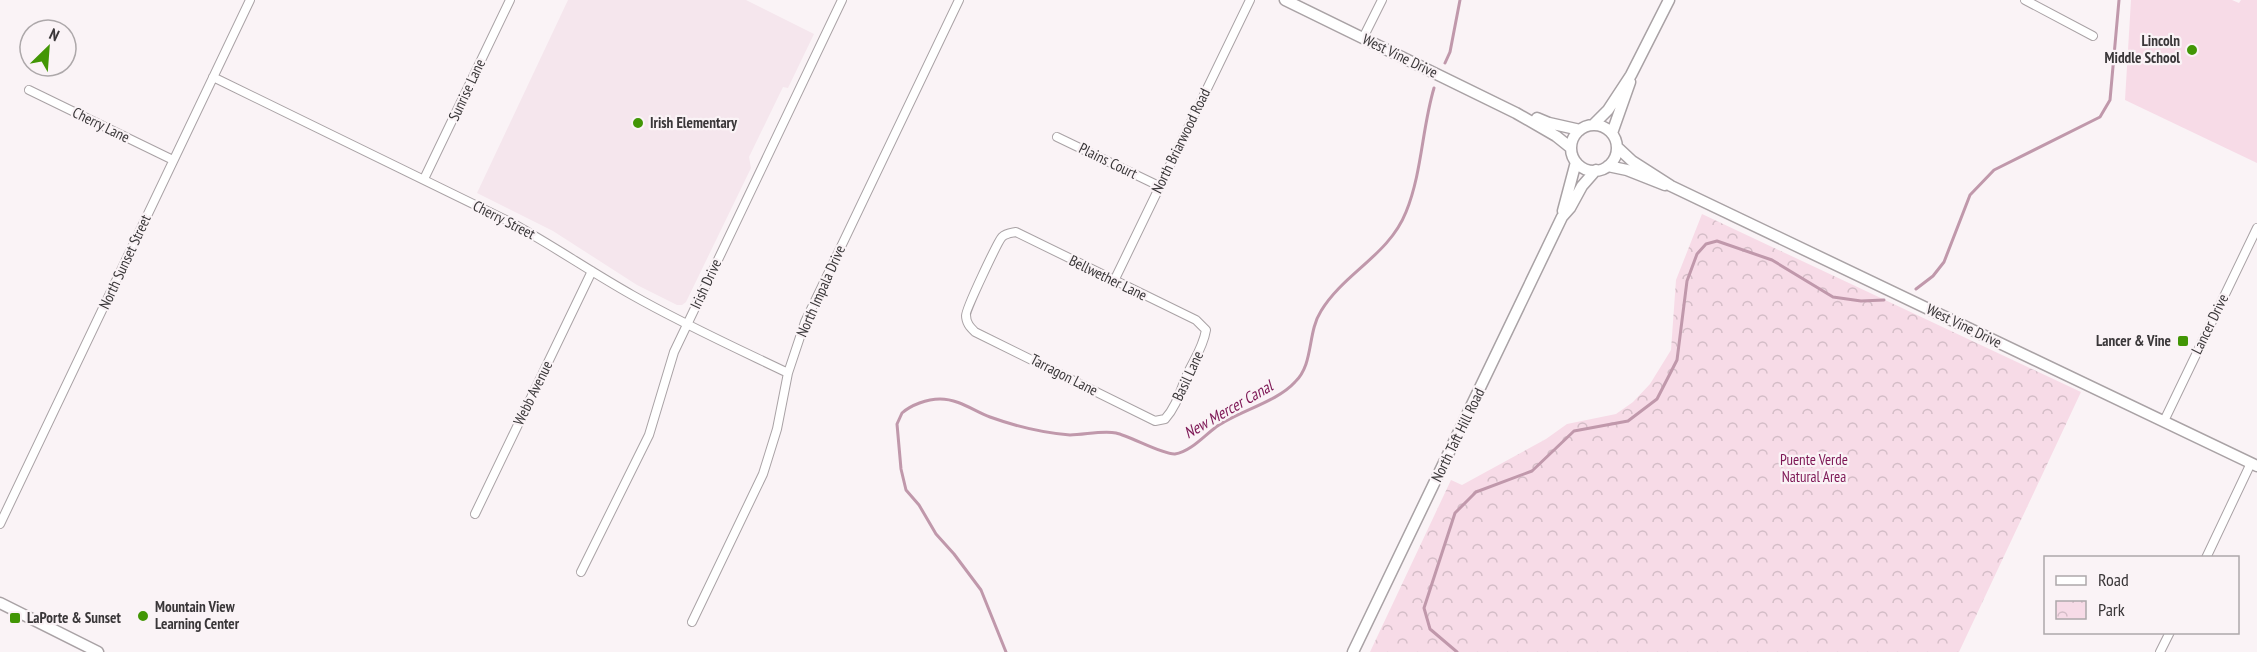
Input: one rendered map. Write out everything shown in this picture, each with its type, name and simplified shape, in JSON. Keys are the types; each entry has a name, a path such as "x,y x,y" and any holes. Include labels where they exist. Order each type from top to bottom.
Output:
{"street":[{"name":"North Sunset Street","path":"0,524 250,0"},
{"name":"Sunrise Lane","path":"424,179 510,0"},
{"name":"Irish Drive","path":"581,572 649,435 668,368 687,324 842,0"},
{"name":"North Impala Drive","path":"692,622 763,474 805,321 959,0"},
{"name":"North Briarwood Road","path":"1114,281 1250,0"},
{"name":"West Vine Drive","path":"1285,0 1516,113 1556,136 1571,148"},
{"path":"1363,38 1382,0"},
{"path":"1593,125 1612,133 1617,147 1615,157 1608,166 1596,170 1585,168 1576,162 1571,148 1574,138 1580,130 1593,125 1608,110 1631,75 1669,0"},
{"path":"2025,0 2093,36"},
{"path":"1612,133 1629,88 1631,75"},
{"name":"Cherry Street","path":"213,77 538,237 591,271 687,324 789,373"},
{"name":"Cherry Lane","path":"29,90 173,160"},
{"name":"West Vine Drive","path":"1516,113 1528,114 1549,123 1580,130"},
{"name":"Plains Court","path":"1057,137 1159,186"},
{"name":"West Vine Drive","path":"1617,147 1632,161 1671,186 2254,464"},
{"name":"North Taft Hill Road","path":"1353,652 1562,217 1576,162"},
{"name":"West Vine Drive","path":"1608,166 1671,186"},
{"name":"North Taft Hill Road","path":"1562,217 1570,208 1582,186 1596,170"},
{"name":"Lancer Drive","path":"2164,422 2257,228"},
{"name":"Bellwether Lane","path":"967,322 965,314 968,304 977,291 997,245 1002,237 1016,232 1034,243 1196,320 1206,330"},
{"name":"Webb Avenue","path":"475,514 591,271"},
{"name":"Tarragon Lane","path":"967,322 975,332 1155,421 1165,419"},
{"name":"Basil Lane","path":"1165,419 1172,411 1204,342 1206,330"},
{"path":"2207,556 2254,464"},
{"path":"0,603 98,652"},
{"path":"2160,652 2169,634"}],"shaded area":[{"name":"Irish Elementary","path":"568,0 746,0 814,34 788,88 783,87 749,157 751,168 686,302 682,305 677,305 637,285 553,231 477,193"}],"green space":[{"name":"Lincoln Middle School","path":"2131,0 2232,0 2239,3 2241,0 2257,0 2257,163 2125,100"},
{"name":"Puente Verde Natural Area","path":"1702,214 2081,392 1959,652 1370,652 1451,480 1462,485 1546,439 1567,424 1616,414 1633,402 1650,384 1671,350 1676,280"}],"waterway":[{"name":"New Mercer Canal","path":"1445,63 1450,52 1460,0"},
{"path":"1916,289 1933,276 1944,262 1970,195 1994,170 2100,117 2110,100 2119,0"},
{"name":"New Mercer Canal","path":"1006,652 981,590 936,534 919,505 906,490 901,469 897,424 902,413 925,401 947,400 960,403 990,417 1030,429 1070,435 1116,433 1163,452 1175,454 1191,447 1225,421 1278,395 1301,375 1321,311 1342,286 1389,240 1406,212 1419,166 1434,88"},
{"path":"1457,652 1430,629 1424,608 1455,513 1476,492 1532,471 1574,431 1628,421 1657,399 1677,360 1687,281 1697,254 1706,244 1717,241 1772,260 1833,297 1861,301 1884,300"}],"place":[{"name":"Lincoln Middle School","path":"2192,50"},
{"name":"Irish Elementary","path":"638,123"},
{"name":"Lancer & Vine","path":"2183,341"},
{"name":"Mountain View Learning Center","path":"143,616"},
{"name":"LaPorte & Sunset","path":"15,618"}]}
